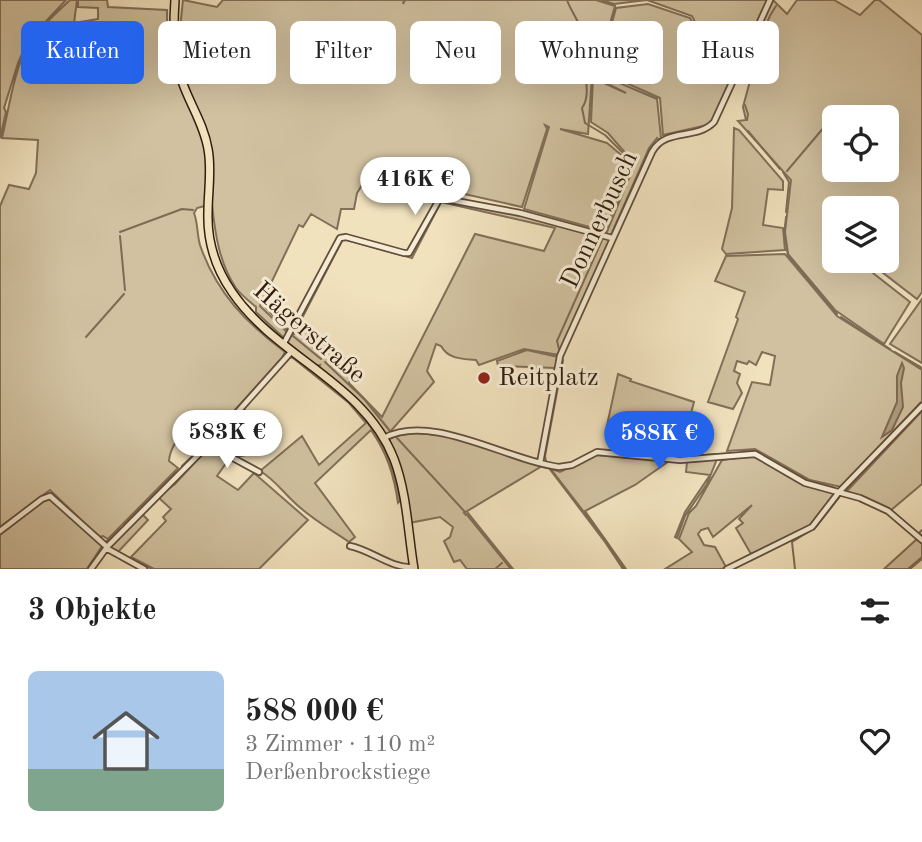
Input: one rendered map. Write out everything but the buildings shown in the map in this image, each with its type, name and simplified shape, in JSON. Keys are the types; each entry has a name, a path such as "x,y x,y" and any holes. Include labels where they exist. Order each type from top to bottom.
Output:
{"main road":[{"name":"Hägerstraße","path":"175,0 177,62 184,86 204,130 208,150 208,223 214,254 225,280 239,301 292,351 354,400 384,438 400,481 414,568"}],"street":[{"name":"Donnerbusch","path":"540,463 561,356 657,143 672,136 702,130 714,122 770,0"},
{"path":"284,344 340,238 346,237 409,253 441,198 520,213 612,238"},
{"path":"91,569 106,547 209,444 292,351"},
{"path":"727,569 808,530 839,492 922,406"},
{"path":"384,438 412,432 442,434 540,463 567,466 599,452 683,460 753,453 805,483 860,498 888,511 922,540"},
{"path":"195,433 209,444 259,472"},
{"path":"0,531 42,499 50,496 60,502 106,547 144,569"},
{"path":"350,546 368,551 400,568 414,568"}],"shaded area":[{"path":"0,0 66,0 46,21 21,21 21,56 4,108 6,112 0,138"},
{"path":"70,0 77,0 74,21 48,21"},
{"path":"78,0 107,0 108,7 167,10 167,21 158,21 158,84 276,84 276,21 181,21 183,0 217,7 223,0 404,0 403,4 405,0 596,0 615,6 611,21 515,21 515,84 591,84 588,134 560,129 607,143 632,164 604,231 524,209 549,127 545,125 547,129 522,207 424,185 425,171 419,168 401,183 393,185 364,182 357,193 354,209 341,209 337,229 311,214 303,227 299,225 260,306 288,333 285,339 256,312 256,307 240,293 230,278 219,248 212,204 197,208 194,213 200,245 215,277 245,318 285,352 281,360 208,440 188,427 171,451 169,461 178,468 108,539 99,537 50,490 0,527 0,206 9,185 29,189 36,173 38,140 2,138 21,63 21,84 144,84 144,21 86,21 98,19 98,8 78,7"},
{"path":"601,0 647,0 614,4"},
{"path":"647,0 773,0 787,14 797,0 834,0 860,15 875,0 879,0 922,35 922,292 917,299 883,273 899,273 899,196 822,196 822,273 873,273 910,302 884,344 835,310 788,254 785,232 791,180 738,121 746,120 743,107 749,84 779,84 779,21 694,21 692,16"},
{"path":"648,4 690,18 692,21 677,21 677,84 729,84 712,124 663,135 660,98 628,84 663,84 663,21 612,21 616,8"},
{"path":"593,84 606,84 626,93 608,84 622,84 657,99 661,138 657,138 649,148 611,235 606,234 635,164 608,133 591,122"},
{"path":"734,128 739,130 783,181 783,190 768,189 763,225 783,228 785,250 726,254 722,249 732,208"},
{"path":"441,199 520,214 610,239 559,355 524,349 479,365 476,360 451,356 436,344 427,371 434,382 386,435 319,368 320,365 317,366 287,344 342,239 299,324 356,368 349,383 382,417 475,234 544,251 555,228 441,202 412,258 347,240 409,254"},
{"path":"785,254 837,316 922,370 922,401 841,487 810,480 755,449 727,451 752,382 770,385 775,356 762,352 756,365 749,361 747,364 737,361 734,371 740,374 737,383 742,393 733,409 708,402 745,292 715,281 726,256"},
{"path":"922,299 922,363 890,344"},
{"path":"527,350 558,357 539,460 537,461 476,440 536,459 539,457 555,368 498,366 497,361"},
{"path":"292,355 349,403 293,358 288,357"},
{"path":"902,363 903,407 892,430 882,437 897,402 897,376"},
{"path":"618,374 631,379 630,381 694,402 680,456 662,456 663,450 653,448 658,429 637,420 634,429 625,427 623,435 606,430"},
{"path":"349,403 363,417 386,453 400,501 398,503 389,465 371,430 315,483 355,537 349,542 307,513 260,471 302,436 319,465 366,423"},
{"path":"243,409 263,421 261,426 276,436 268,451 256,443 246,455 236,457 214,443"},
{"path":"922,411 922,484 890,511 847,491"},
{"path":"414,433 453,436 542,466 464,513 468,513 513,569 467,569 460,560 454,562 444,541 450,537 453,527 440,517 409,523 387,440"},
{"path":"209,447 229,459 217,476 238,490 254,473 308,520 259,569 154,569 131,557 166,521 163,517 171,509 158,497 175,484"},
{"path":"596,455 669,461 635,485 585,511 626,569 623,569 549,468 560,472"},
{"path":"750,456 761,459 807,486 834,493 834,496 810,526 751,554 736,528 743,523 739,519 752,505 713,537 708,528 698,534 704,545 715,547 726,567 665,569 692,552 679,539 689,513 696,506 722,460"},
{"path":"717,459 707,484 685,516 677,538 675,537 685,512 710,475 686,472 687,462"},
{"path":"50,499 102,546 87,569 0,569 0,534 43,501"},
{"path":"142,514 148,520 118,552 110,547"},
{"path":"917,539 922,544 922,559 910,569 884,569"}],"waterway":[{"path":"567,0 581,29 580,46 585,54 587,95 582,108 585,123 605,135 633,163"},
{"path":"768,21 776,6"},
{"path":"745,105 747,120"},
{"path":"787,171 822,130"},
{"path":"748,131 780,169"},
{"path":"605,233 633,167"},
{"path":"783,172 789,182 786,212"},
{"path":"120,232 182,209 193,210"},
{"path":"784,235 786,217"},
{"path":"120,236 125,290"},
{"path":"560,353 557,341 603,238"},
{"path":"785,238 788,255 837,314"},
{"path":"86,337 124,294"},
{"path":"263,305 288,331"},
{"path":"841,317 890,349"},
{"path":"293,336 321,359"},
{"path":"895,352 922,368"},
{"path":"210,438 281,359"},
{"path":"546,462 563,360"},
{"path":"325,362 365,400 390,431"},
{"path":"891,442 922,410"},
{"path":"397,438 465,512"},
{"path":"845,491 888,445"},
{"path":"182,466 202,447"},
{"path":"742,451 756,451 779,464"},
{"path":"678,457 718,454"},
{"path":"785,467 810,481 835,488"},
{"path":"550,468 604,538 624,569"},
{"path":"123,524 176,472"},
{"path":"795,569 792,542 816,527 841,495"},
{"path":"468,516 511,569"},
{"path":"106,542 119,528"},
{"path":"922,530 919,533 922,536"},
{"path":"87,569 102,548"},
{"path":"124,556 152,569"},
{"path":"908,569 922,557"},
{"path":"495,569 502,563"}],"place":[{"name":"Reitplatz","path":"484,378"}]}
